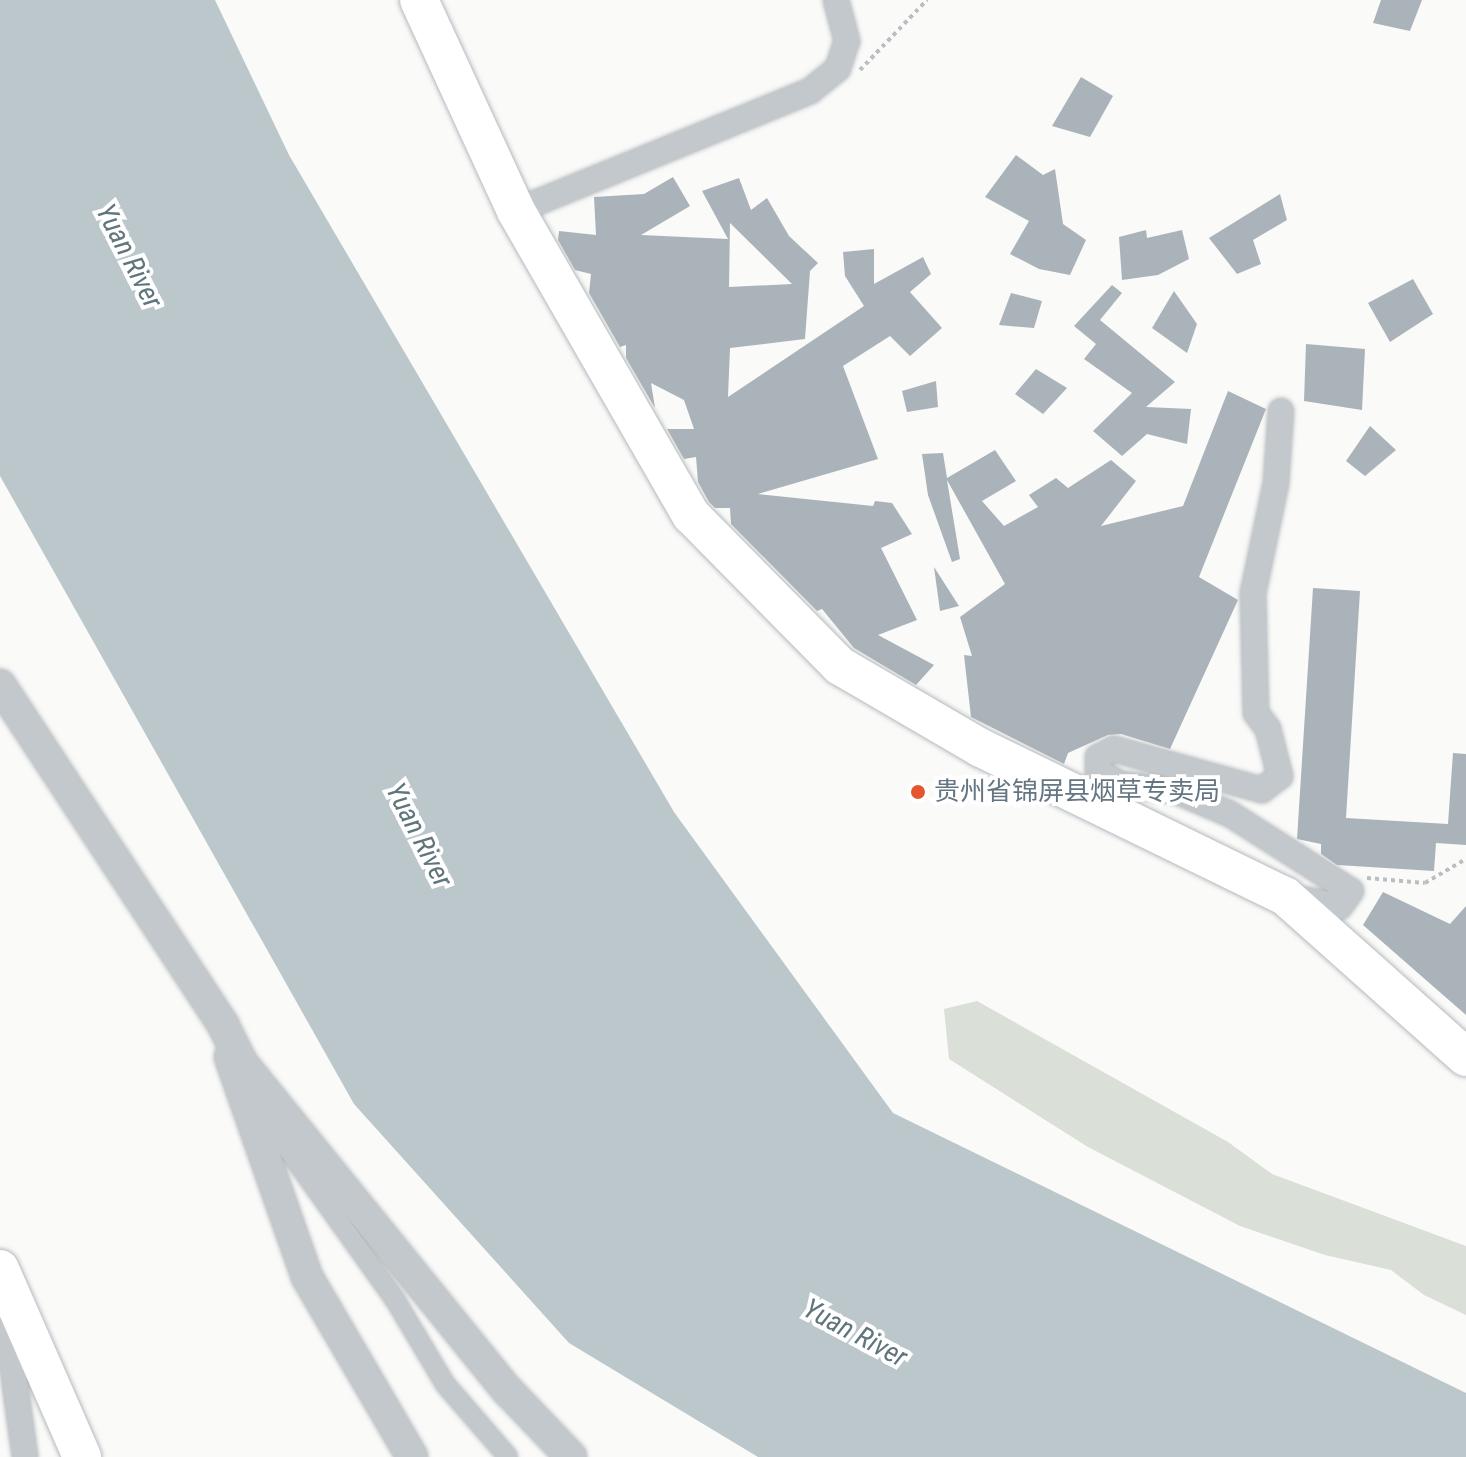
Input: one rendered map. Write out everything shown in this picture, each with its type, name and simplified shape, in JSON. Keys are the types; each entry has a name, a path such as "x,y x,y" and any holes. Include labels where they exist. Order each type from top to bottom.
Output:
{"main road":[{"path":"419,0 516,211 691,515 840,666 981,748 1285,896 1462,1048"},
{"path":"0,1272 82,1457"}],"street":[{"path":"516,211 810,91 838,68 847,41 836,0"},
{"path":"1281,411 1276,483 1253,593 1256,713 1268,729 1280,776 1262,790 1114,749 1098,757 1098,771 1120,784 1176,791 1230,814 1351,891 1340,906 1285,896"},
{"path":"0,685 223,1025 242,1063 508,1391 571,1457"},
{"path":"223,1025 234,1074 307,1277 412,1457"},
{"path":"234,1074 394,1298 445,1384 508,1457"},
{"path":"0,1272 25,1457"}],"path":[{"path":"856,73 870,66 927,0"},
{"path":"1351,891 1355,877 1425,883 1466,859"}],"shaded area":[{"path":"977,1001 1228,1142 1272,1174 1466,1246 1466,1315 1424,1295 1391,1270 1325,1255 1240,1226 1088,1147 949,1059 944,1009"}],"water":[{"name":"Yuan River","path":"0,0 215,0 289,155 674,812 893,1113 1466,1393 1466,1457 758,1457 569,1343 354,1104 0,476"}],"building":[{"path":"1381,0 1422,0 1410,31 1373,23"},
{"path":"1081,77 1113,96 1090,137 1052,126"},
{"path":"1016,155 1043,175 1055,169 1063,224 1086,240 1070,275 1039,269 1010,254 1029,221 985,197"},
{"path":"673,177 690,206 641,235 728,239 702,191 739,178 751,210 767,198 789,236 818,263 810,271 805,339 730,348 728,397 864,306 845,276 843,252 874,249 874,284 923,257 931,274 910,292 942,328 910,356 890,336 843,366 878,459 758,494 873,506 875,501 892,503 912,534 881,548 917,620 878,635 934,665 916,685 854,648 822,609 817,611 731,524 730,508 715,508 709,502 698,482 696,457 684,459 667,429 694,429 684,400 651,383 655,408 626,358 626,345 620,347 589,293 591,274 575,270 558,240 559,231 596,235 594,197 644,194","holes":["730,223 792,284 729,287"]},
{"path":"1280,194 1287,220 1253,240 1261,264 1237,274 1209,238"},
{"path":"1146,230 1147,238 1182,230 1189,259 1158,275 1122,280 1119,237"},
{"path":"1413,279 1433,314 1390,342 1368,303"},
{"path":"1112,285 1122,293 1100,320 1175,382 1146,407 1191,409 1187,444 1147,434 1122,456 1093,431 1132,393 1084,359 1096,344 1074,326"},
{"path":"1174,291 1197,324 1187,353 1152,328"},
{"path":"1011,293 1042,301 1034,328 999,325"},
{"path":"1306,344 1365,349 1362,410 1304,401"},
{"path":"1036,369 1067,388 1043,414 1015,394"},
{"path":"936,381 938,407 907,412 902,391"},
{"path":"1228,391 1266,409 1199,577 1238,600 1170,749 1121,734 1108,735 1068,753 1064,764 971,717 964,655 972,656 960,617 1005,584 947,480 960,559 952,562 928,495 922,454 943,453 947,478 995,450 1016,481 982,501 1004,526 1038,507 1029,495 1056,478 1068,488 1111,460 1136,481 1101,526 1183,506"},
{"path":"1370,426 1396,450 1365,476 1346,461"},
{"path":"934,567 959,606 940,611"},
{"path":"1313,588 1360,591 1346,818 1448,824 1453,753 1466,754 1466,845 1436,843 1434,871 1337,865 1321,854 1321,844 1297,839"},
{"path":"1383,892 1450,924 1466,906 1466,1015 1363,925"}],"place":[{"name":"贵州省锦屏县烟草专卖局","path":"918,792"}]}
